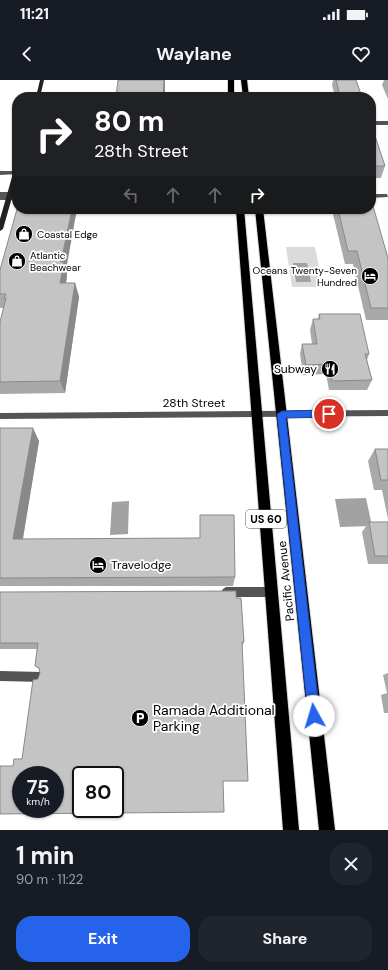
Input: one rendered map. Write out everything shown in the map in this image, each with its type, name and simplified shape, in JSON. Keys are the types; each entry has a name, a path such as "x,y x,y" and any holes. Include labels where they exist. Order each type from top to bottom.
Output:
{"highway":[{"path":"231,80 232,92"},
{"path":"244,80 245,92"},
{"name":"Pacific Avenue","path":"240,214 291,830"},
{"name":"Pacific Avenue","path":"260,214 327,830"}],"main road":[{"path":"39,92 42,80"},
{"path":"0,229 12,188"}],"street":[{"path":"376,123 388,123"},
{"path":"0,173 12,172"},
{"path":"0,194 10,196"},
{"path":"0,198 10,196"},
{"path":"376,196 387,196"},
{"name":"28th Street","path":"0,416 388,413"},
{"path":"220,592 272,592"},
{"path":"0,676 42,677"}],"shaded area":[{"path":"286,247 315,247 323,287 292,287"},
{"path":"293,263 307,263 311,282 296,282"},
{"path":"366,498 372,526 340,527 335,499"},
{"path":"129,501 128,534 110,535 112,502"}],"building":[{"path":"118,80 164,80 163,92 117,92"},
{"path":"336,80 356,80 360,92 339,92"},
{"path":"376,139 385,166 376,166"},
{"path":"16,214 71,214 61,262 64,262 60,283 75,283 60,381 0,382 0,322 6,294 0,294 0,270"},
{"name":"Oceans Twenty-Seven Hundred","path":"339,214 375,214 388,258 388,308 371,308 357,251 348,251"},
{"path":"319,314 360,314 369,354 365,354 372,380 332,381 329,364 306,365 302,344 317,344 313,319 320,319"},
{"path":"0,428 33,428 13,539 200,538 200,515 234,515 235,577 0,578"},
{"path":"375,449 388,449 388,480 381,480"},
{"path":"369,522 388,522 388,556 375,556"},
{"name":"Ramada Additional Parking","path":"236,591 236,598 241,598 244,642 242,642 248,781 223,781 224,812 124,813 124,766 72,766 72,813 64,813 64,766 13,766 14,759 22,759 33,680 38,679 40,673 39,668 35,666 38,643 0,643 0,592"},
{"name":"Ramada Additional Parking","path":"0,766 12,766 12,814 0,814"}],"place":[{"name":"Coastal Edge","path":"24,234"},
{"name":"Atlantic Beachwear","path":"17,261"},
{"name":"Oceans Twenty-Seven Hundred","path":"370,276"},
{"name":"Subway","path":"330,369"},
{"name":"Travelodge","path":"98,565"},
{"name":"Ramada Additional Parking","path":"140,718"}],"route":[{"path":"314,716 282,414 329,414"}]}
